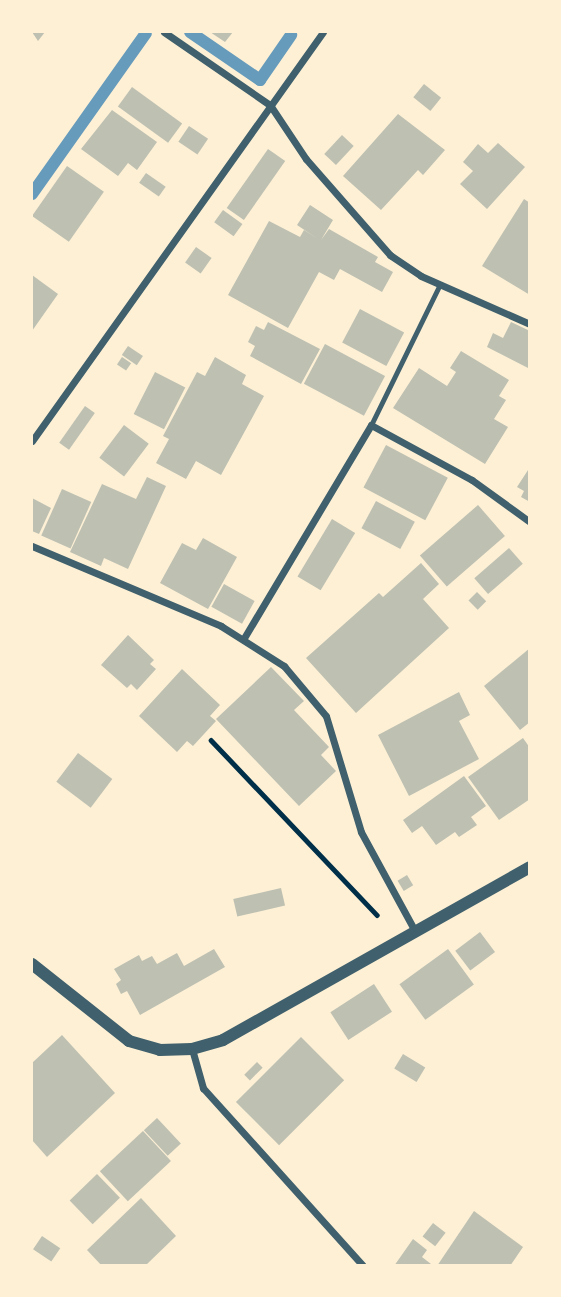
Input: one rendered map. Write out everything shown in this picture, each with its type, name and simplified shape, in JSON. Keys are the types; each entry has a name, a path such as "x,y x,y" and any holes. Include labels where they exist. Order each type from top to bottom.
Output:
{"street":[{"path":"164,32 271,105 362,227 390,255 440,284 530,324"},
{"path":"32,441 323,32"},
{"path":"244,638 371,425 472,480 530,522"},
{"path":"32,546 244,638 284,666 326,716 361,832 415,931"},
{"path":"32,964 130,1041 160,1050 192,1049 223,1040 530,867"},
{"path":"192,1049 203,1088 363,1265"}],"lane":[{"path":"371,425 440,284"}],"path":[{"path":"211,740 380,918 394,943"}],"building":[{"path":"32,32 45,32 38,41"},
{"path":"210,32 233,32 225,42"},
{"path":"424,84 441,98 430,111 413,97"},
{"path":"132,87 182,123 168,143 118,106"},
{"path":"112,110 157,142 137,170 128,163 118,176 81,149"},
{"path":"398,114 445,150 423,175 418,170 381,210 343,176"},
{"path":"189,126 208,139 197,155 178,142"},
{"path":"342,135 354,146 336,165 324,154"},
{"path":"498,143 525,167 487,209 460,184 473,171 463,162 478,144 488,153"},
{"path":"268,149 285,161 244,220 227,208"},
{"path":"67,166 104,192 69,242 32,216"},
{"path":"146,173 166,187 159,197 139,183"},
{"path":"524,199 530,203 530,295 482,266"},
{"path":"310,205 333,220 321,240 329,229 378,257 375,262 393,272 382,292 340,269 334,280 319,272 288,328 228,295 269,221 300,237 304,230 318,239 297,225"},
{"path":"223,210 242,224 234,236 214,222"},
{"path":"196,247 212,258 201,273 185,263"},
{"path":"32,275 58,294 32,331"},
{"path":"360,309 404,332 386,366 342,343"},
{"path":"268,322 320,349 301,384 250,356 255,346 248,342 256,326 264,330"},
{"path":"511,322 530,331 530,369 487,347 493,333 503,338"},
{"path":"325,344 385,376 364,416 304,384"},
{"path":"128,346 143,356 137,365 122,355"},
{"path":"461,351 509,380 499,396 506,400 494,419 508,427 485,464 393,408 419,368 447,386 456,372 450,368"},
{"path":"122,357 131,363 126,371 117,364"},
{"path":"215,357 246,375 242,384 264,396 221,475 196,461 186,479 156,463 169,439 163,436 197,372 205,376"},
{"path":"155,372 185,387 164,429 134,414"},
{"path":"85,406 95,413 69,450 59,443"},
{"path":"124,425 149,444 124,476 99,458"},
{"path":"386,445 448,478 425,520 363,487"},
{"path":"530,467 530,502 521,497 524,491 517,487"},
{"path":"147,477 166,486 128,569 104,558 101,566 70,552 102,484 136,499"},
{"path":"62,489 91,502 70,549 41,536"},
{"path":"32,498 51,508 39,534 32,531"},
{"path":"376,501 415,522 400,549 361,528"},
{"path":"478,505 505,536 447,586 420,556"},
{"path":"332,519 355,533 321,590 297,576"},
{"path":"203,538 237,557 208,609 160,583 182,543 196,550"},
{"path":"509,548 523,564 488,594 474,578"},
{"path":"421,563 439,584 423,599 449,628 356,713 306,658 379,593 383,597"},
{"path":"224,584 255,601 242,624 211,607"},
{"path":"477,592 486,601 478,610 469,600"},
{"path":"128,635 154,660 150,664 156,669 137,690 131,684 127,688 101,665"},
{"path":"530,648 530,722 520,730 484,686"},
{"path":"271,667 304,701 294,710 329,747 321,755 336,771 299,806 216,719"},
{"path":"182,669 220,705 210,716 216,721 193,746 187,741 177,752 139,716"},
{"path":"459,692 470,715 459,721 479,759 409,796 378,735"},
{"path":"523,738 530,748 530,799 499,820 468,777"},
{"path":"78,753 112,779 91,808 56,782"},
{"path":"464,776 486,806 471,817 477,825 459,837 455,832 436,845 422,826 412,833 403,820"},
{"path":"407,875 413,885 404,891 398,881"},
{"path":"281,888 285,906 237,917 233,899"},
{"path":"480,932 495,952 470,971 455,951"},
{"path":"214,949 225,967 140,1015 127,991 121,994 116,984 121,980 114,969 139,955 142,961 152,956 157,964 177,953 184,966"},
{"path":"448,949 474,985 425,1020 399,984"},
{"path":"374,984 392,1012 348,1040 330,1012"},
{"path":"62,1035 115,1093 47,1157 32,1140 32,1063"},
{"path":"301,1037 344,1080 279,1145 236,1102"},
{"path":"403,1054 425,1067 417,1082 394,1069"},
{"path":"257,1062 263,1068 250,1080 244,1075"},
{"path":"157,1118 181,1144 168,1156 144,1130"},
{"path":"143,1131 171,1161 128,1201 100,1171"},
{"path":"97,1174 120,1198 93,1224 70,1200"},
{"path":"141,1198 176,1236 145,1266 102,1266 87,1250"},
{"path":"474,1211 523,1247 510,1266 437,1266"},
{"path":"433,1223 446,1233 435,1246 423,1236"},
{"path":"42,1236 60,1248 51,1262 33,1249"},
{"path":"413,1239 427,1250 422,1257 431,1264 394,1266"}],"waterway":[{"path":"190,32 260,80 291,35"},
{"path":"32,194 146,33"}]}
